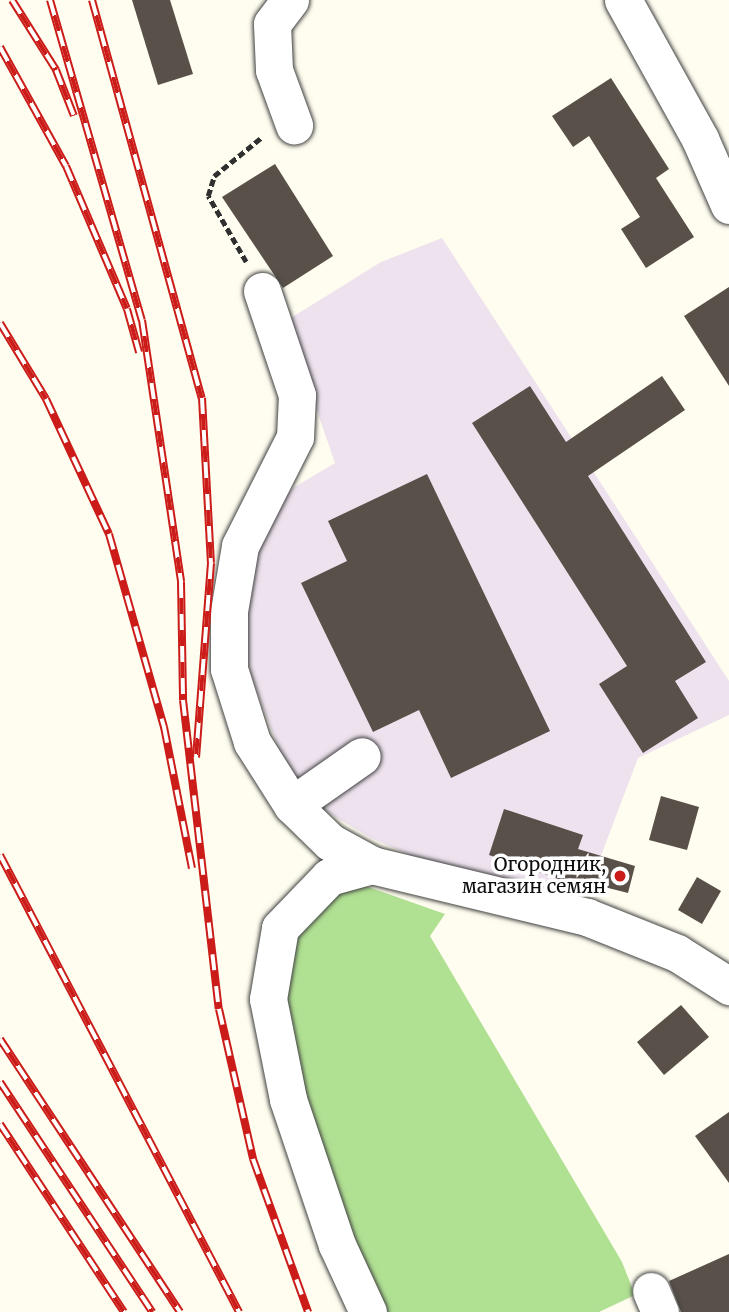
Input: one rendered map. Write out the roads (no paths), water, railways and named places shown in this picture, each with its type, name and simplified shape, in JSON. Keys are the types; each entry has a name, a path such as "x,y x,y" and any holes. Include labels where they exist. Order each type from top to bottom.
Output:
{"street":[{"path":"290,0 272,24 274,70 292,120"},
{"path":"636,4 701,139 729,205"},
{"path":"262,291 297,395 295,437 240,546 229,611 229,669 252,741 292,805 330,842 372,865 587,917 677,953 729,986"},
{"path":"292,805 362,756"},
{"path":"368,1312 337,1245 288,1099 268,999 280,928 328,877 372,865"}],"railway":[{"path":"12,0 56,70 74,116"},
{"path":"50,0 142,320 181,582 183,700 219,1009 253,1159 308,1312"},
{"path":"92,0 202,398 211,563 196,757"},
{"path":"0,47 66,166 127,309 139,352"},
{"path":"0,323 46,399 109,534 164,727 192,868"},
{"path":"0,855 239,1312"},
{"path":"0,1039 180,1312"},
{"path":"0,1082 152,1312"},
{"path":"0,1124 124,1312"}],"place":[{"name":"Огородник, магазин семян","path":"620,876"}]}
